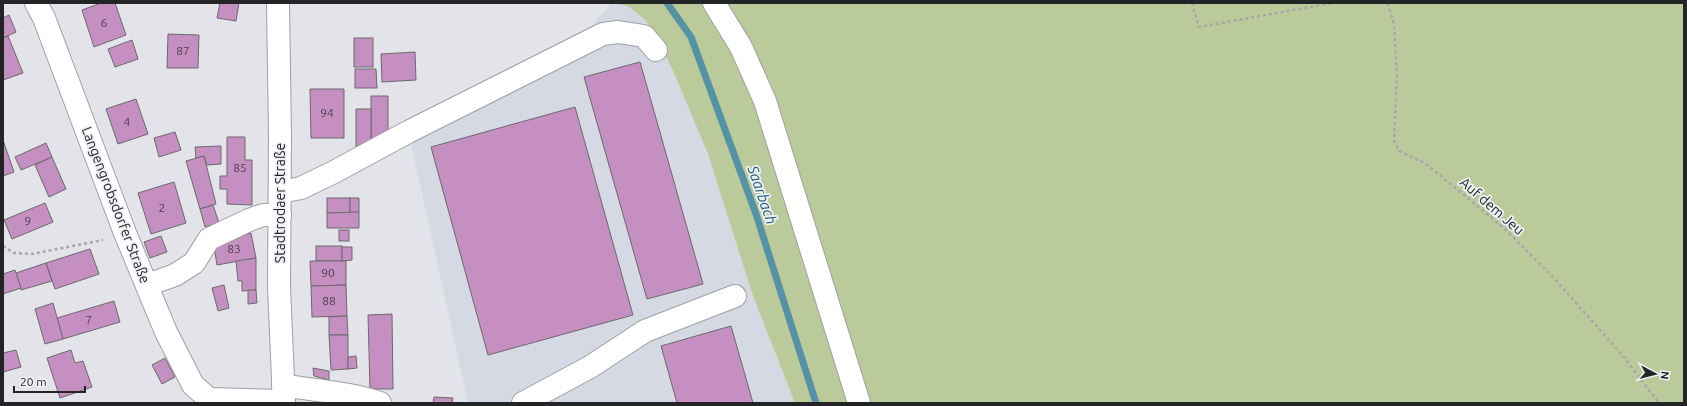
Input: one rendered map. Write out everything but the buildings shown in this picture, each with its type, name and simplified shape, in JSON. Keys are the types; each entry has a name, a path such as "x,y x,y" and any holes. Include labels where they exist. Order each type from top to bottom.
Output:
{"street":[{"name":"Langengrobsdorfer Straße","path":"36,3 44,18 128,240 166,332 193,385 209,401 283,396 318,389 363,397 380,403"},
{"name":"Stadtrodaer Straße","path":"278,3 280,192 279,286 283,396"},
{"path":"714,3 741,47 765,101 859,403"},
{"path":"280,192 301,188 334,172 408,132 602,34 618,32 644,36 656,50"},
{"path":"147,285 175,275 194,263 209,239 263,215 280,215"},
{"path":"523,403 590,367 645,331 735,296"}],"path":[{"path":"1192,3 1199,28 1332,3"},
{"name":"Auf dem Jeu","path":"1388,3 1394,25 1397,76 1394,141 1399,151 1425,163 1504,228 1553,277 1624,357 1659,403"},
{"path":"3,246 14,253 32,254 104,240 128,240"}],"shaded area":[{"path":"611,4 628,6 644,19 653,30 674,73 708,154 753,296 795,403 468,403 407,125 585,33"}],"green space":[{"path":"609,3 1684,3 1684,403 795,403 753,296 708,154 674,73 653,30 644,19 628,6"}],"waterway":[{"name":"Saarbach","path":"667,3 691,37 756,214 816,403"}]}
